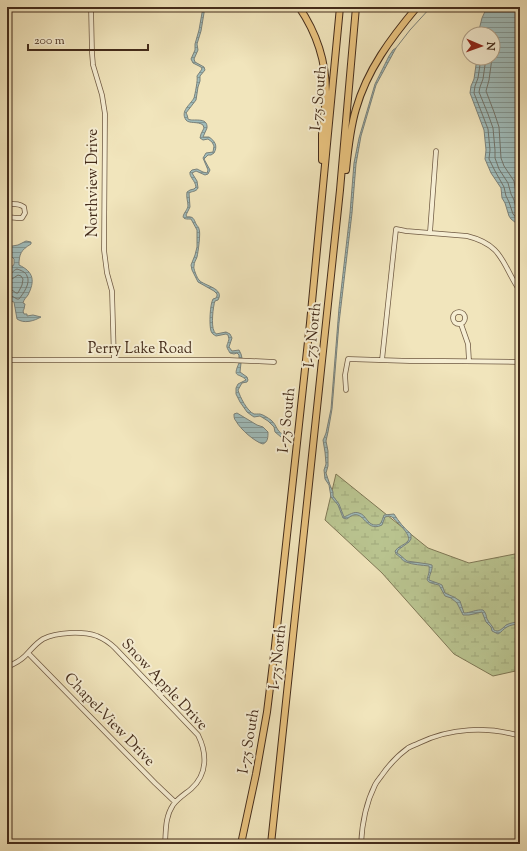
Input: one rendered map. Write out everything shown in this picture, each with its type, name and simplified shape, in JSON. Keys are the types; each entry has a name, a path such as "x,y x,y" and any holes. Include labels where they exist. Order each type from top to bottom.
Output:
{"highway":[{"path":"299,7 307,20 316,41 325,80 326,93 322,136 321,206"},
{"name":"I-75 South","path":"240,844 256,774 267,712 274,655 310,323 340,7"},
{"name":"I-75 North","path":"271,844 340,190 356,7"},
{"path":"340,190 343,185 352,122 363,87 385,48 417,7"}],"street":[{"name":"Northview Drive","path":"91,7 93,65 102,95 105,114 104,250 107,273 112,291 114,360"},
{"path":"430,232 436,151"},
{"path":"7,204 21,205 24,208 25,213 22,218 7,217"},
{"path":"382,360 396,229 477,238 488,244 502,258 520,291"},
{"path":"461,324 468,344 469,361"},
{"path":"346,390 345,375 348,359 520,362"},
{"name":"Perry Lake Road","path":"7,360 229,360 274,362"},
{"name":"Snow Apple Drive","path":"7,667 19,661 43,639 55,634 65,633 92,635 107,642 115,648 198,735 205,751 203,772 198,782 175,802 166,824 165,844"},
{"name":"Chapel-View Drive","path":"28,653 175,802"},
{"path":"361,844 365,810 375,784 390,763 408,748 430,737 465,730 487,730 520,736"},
{"path":"7,844 108,844"}],"green space":[{"path":"336,474 428,548 469,563 520,553 520,670 493,676 454,654 382,573 325,520"}],"water":[{"path":"203,7 205,7 197,44 198,50 194,59 195,62 204,67 205,70 200,76 196,100 186,113 188,119 199,120 207,124 203,137 209,137 214,142 216,148 214,153 208,155 204,159 210,170 208,174 205,175 196,171 192,173 197,181 198,188 189,193 190,207 186,215 187,217 193,218 200,231 197,257 194,263 196,275 199,280 219,293 218,300 215,301 213,311 214,331 216,334 226,332 230,334 232,338 229,347 232,351 239,350 242,358 239,358 237,353 230,353 227,347 229,339 228,335 216,336 211,332 211,305 217,294 198,282 192,270 191,265 197,247 197,230 191,219 183,217 188,206 187,192 196,187 190,172 197,169 207,173 208,170 203,158 206,153 213,152 214,146 208,139 203,140 200,138 204,128 203,125 187,121 184,117 186,108 194,98 197,76 202,69 193,63 191,59 195,50"},
{"path":"487,7 520,7 520,230 509,216 502,198 501,188 491,173 485,159 486,150 484,130 470,93 476,66 501,66 501,26 480,26"},
{"path":"396,48 376,85 361,136 356,164 352,213 339,323 332,409 326,441 328,466 326,473 333,496 339,504 344,517 353,513 362,514 371,524 377,525 381,523 384,515 394,514 411,534 411,539 409,542 398,550 397,553 407,561 432,565 429,580 442,585 445,593 460,601 464,613 483,610 494,630 497,631 501,630 508,624 520,622 520,624 508,626 498,634 492,631 482,612 463,615 457,603 451,598 445,596 439,585 429,582 427,579 429,566 403,561 396,554 396,549 407,542 409,538 403,528 392,517 385,517 382,525 376,527 371,526 357,515 353,515 347,519 343,518 338,505 331,497 329,485 325,479 324,470 326,464 323,440 331,409 339,308 354,163 359,138 375,84 389,56"},
{"path":"26,241 31,242 31,244 21,253 19,265 28,271 32,277 32,285 23,302 25,304 23,311 24,314 27,314 27,316 33,315 41,317 26,322 17,319 14,302 10,301 7,295 7,272 11,269 9,266 13,266 14,259 12,257 7,257 7,247 18,245"},
{"path":"239,363 241,363 240,372 247,377 248,380 247,382 242,383 238,390 244,404 254,414 261,414 271,420 280,433 286,435 286,438 281,437 275,432 274,427 268,421 260,416 254,417 247,412 240,402 236,394 236,388 238,384 246,380 236,373"},
{"path":"237,413 263,427 268,432 267,441 263,444 260,443 244,431 234,419 234,414"}],"waterway":[{"path":"396,48 431,7"}]}
